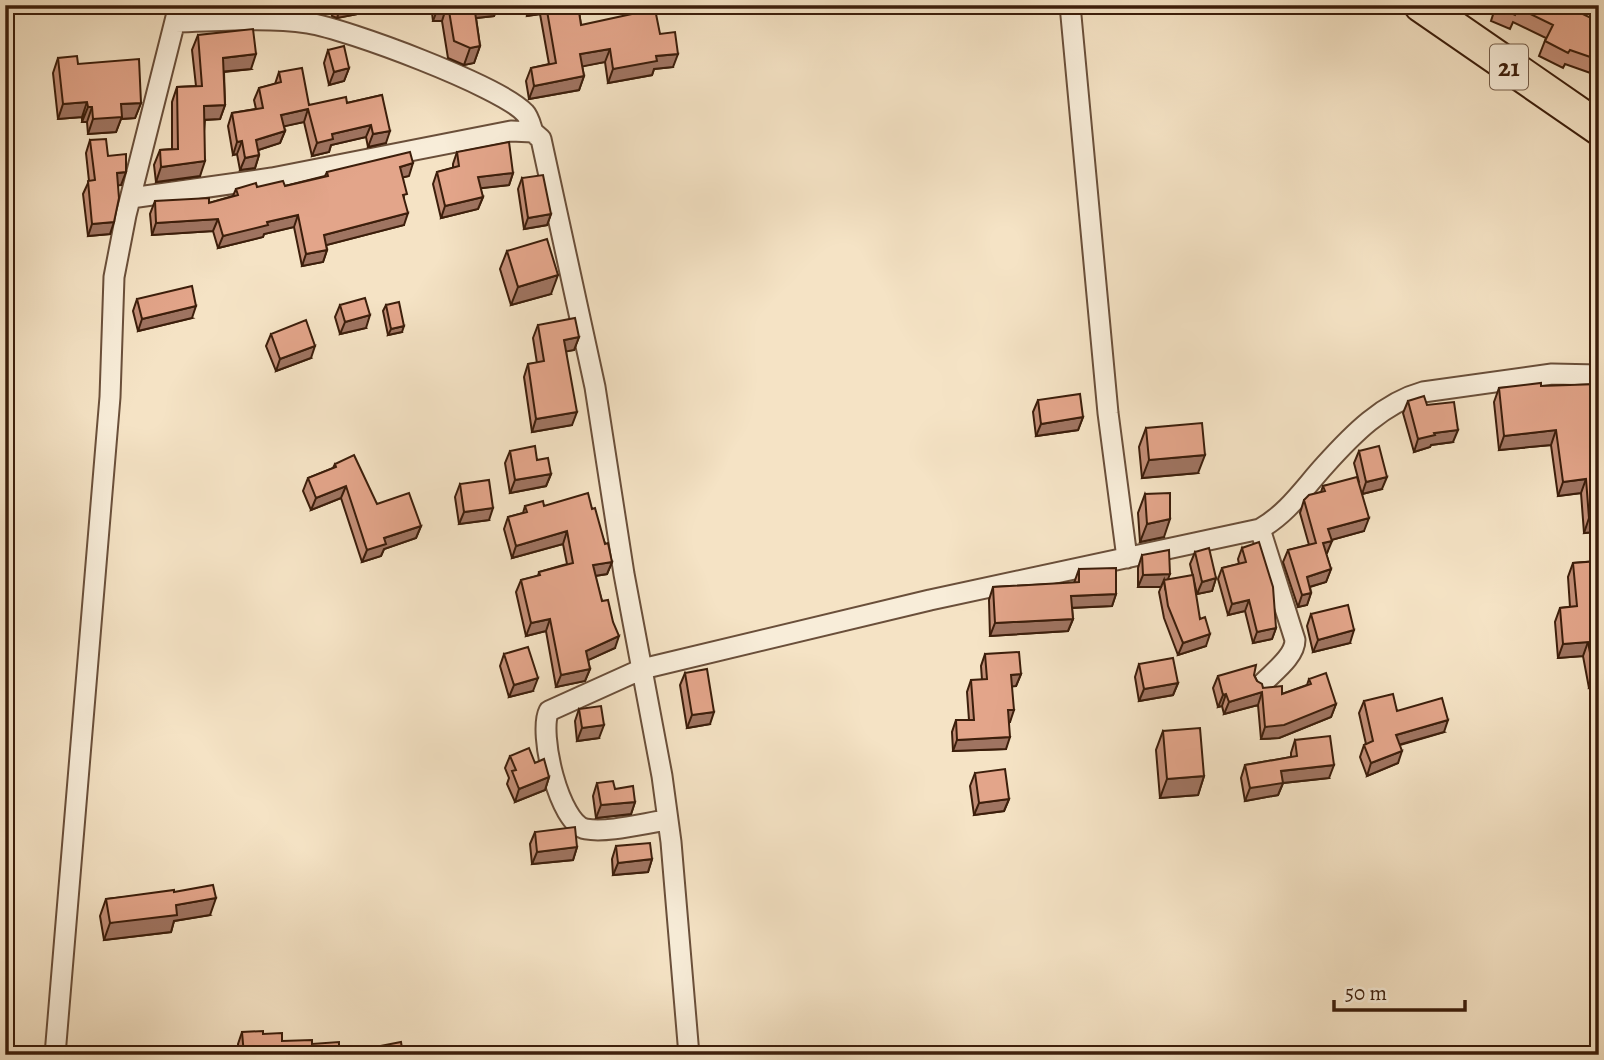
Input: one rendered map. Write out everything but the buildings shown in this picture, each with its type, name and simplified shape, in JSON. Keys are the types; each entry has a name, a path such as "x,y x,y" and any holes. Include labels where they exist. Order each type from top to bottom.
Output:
{"highway":[{"name":"21","path":"1422,5 1599,128"}],"street":[{"path":"1070,5 1108,413 1126,558"},
{"path":"55,1055 109,410 114,277 177,14 312,24 359,38 470,81 510,102 526,114 533,132 544,145 595,387 624,574 662,776 689,1055"},
{"path":"131,198 272,178 511,131 533,132"},
{"path":"667,820 608,829 585,829 576,824 568,816 556,785 546,735 545,719 549,711 642,669 930,600 1260,528 1274,521 1289,508 1325,465 1358,433 1390,405 1402,399 1423,392 1552,374 1599,376"},
{"path":"1260,528 1295,640 1295,646 1284,661 1261,685"}]}
